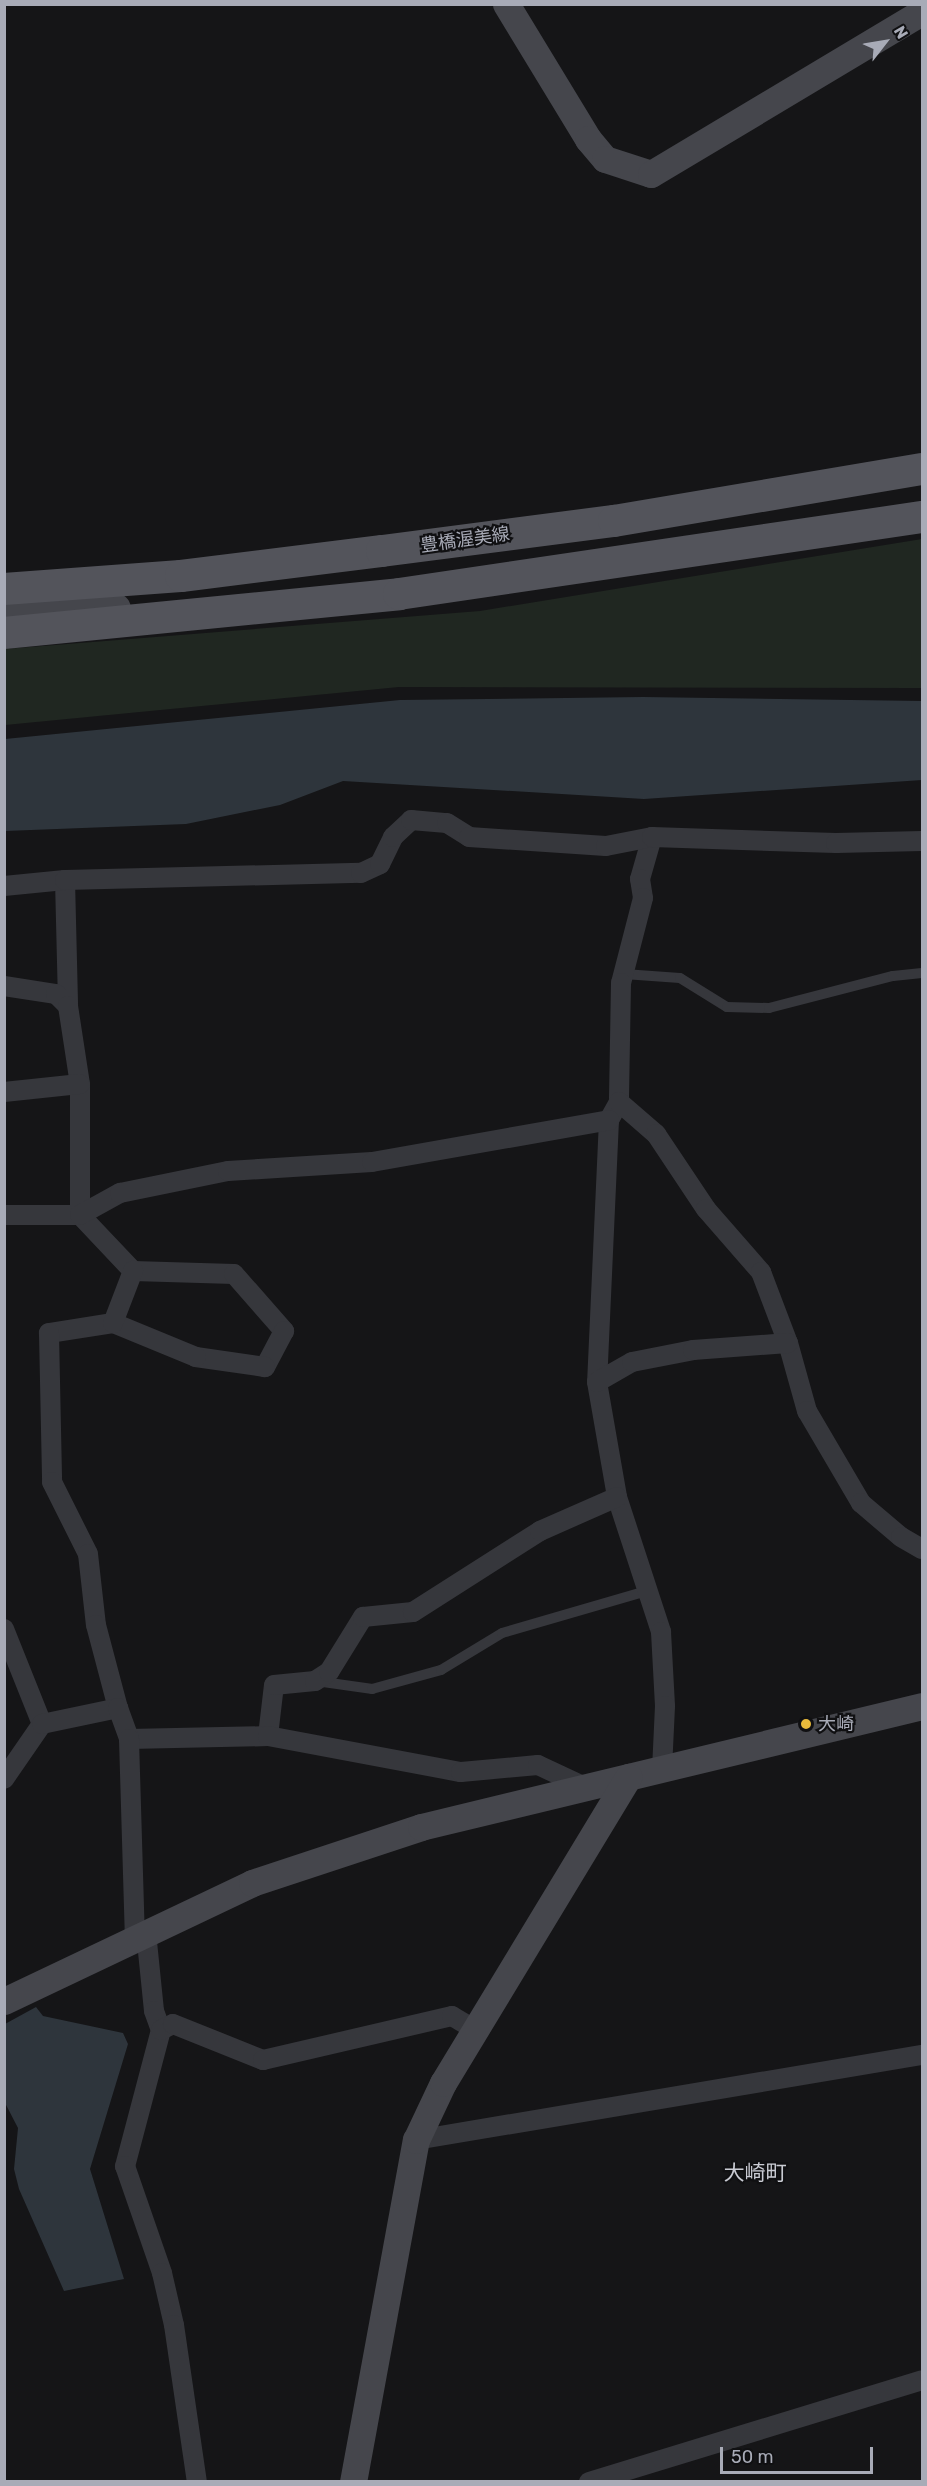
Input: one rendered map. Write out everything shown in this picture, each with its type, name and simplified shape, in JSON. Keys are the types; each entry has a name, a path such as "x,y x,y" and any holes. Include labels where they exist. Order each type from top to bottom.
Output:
{"main road":[{"name":"豊橋渥美線","path":"4,589 181,576 614,521 922,470"},
{"path":"4,633 429,590 922,517"}],"street":[{"path":"506,4 599,152 626,169 651,174 922,12"},
{"path":"4,616 350,589 429,590"},
{"path":"4,886 65,879 361,873 380,864 393,837 411,820 447,824 469,837 606,846 652,837 836,843 922,841"},
{"path":"652,837 640,879 643,898 624,974 619,1102 609,1120 597,1382 617,1497 661,1632 665,1706 662,1770"},
{"path":"65,879 68,1006 80,1084 80,1215 133,1271 234,1274 284,1331 265,1367 196,1357 113,1323 49,1332 52,1482 88,1554 96,1625 118,1708 129,1739 141,1935 153,2011 161,2031 126,2166 162,2273 174,2325 198,2481"},
{"path":"4,986 27,993 56,994 68,1006"},
{"path":"4,1092 80,1084"},
{"path":"619,1102 656,1134 706,1209 761,1272 788,1343 807,1411 861,1503 901,1537 922,1549"},
{"path":"4,1215 80,1215 120,1193 228,1171 372,1161 609,1120"},
{"path":"113,1323 133,1271"},
{"path":"597,1382 642,1360 693,1350 788,1343"},
{"path":"268,1736 274,1685 315,1681 329,1672 363,1617 413,1612 540,1531 617,1497"},
{"path":"4,1629 42,1724"},
{"path":"4,2001 252,1883 422,1827 922,1706"},
{"path":"4,1779 42,1724 118,1708"},
{"path":"129,1739 268,1736 461,1772 538,1765 585,1787"},
{"path":"353,2481 417,2140 443,2083 628,1777"},
{"path":"161,2031 173,2024 263,2060 452,2016 475,2030"},
{"path":"417,2140 922,2055"},
{"path":"589,2481 922,2380"}],"lane":[{"path":"624,974 680,978 727,1007 769,1008 893,975 922,974"},
{"path":"315,1681 372,1689 382,1687 441,1670 502,1633 647,1591"}],"shaded area":[{"path":"922,539 922,688 399,687 5,725 5,649 480,611"},
{"path":"643,697 922,701 922,780 644,799 343,781 280,805 186,824 5,831 5,739 400,700"},
{"path":"36,2007 43,2016 123,2033 128,2044 90,2169 124,2279 64,2291 19,2189 14,2169 18,2128 5,2103 5,2024"}],"place":[{"name":"大崎","path":"806,1724"}],"district":[{"name":"大崎町","path":"755,2173"}]}
